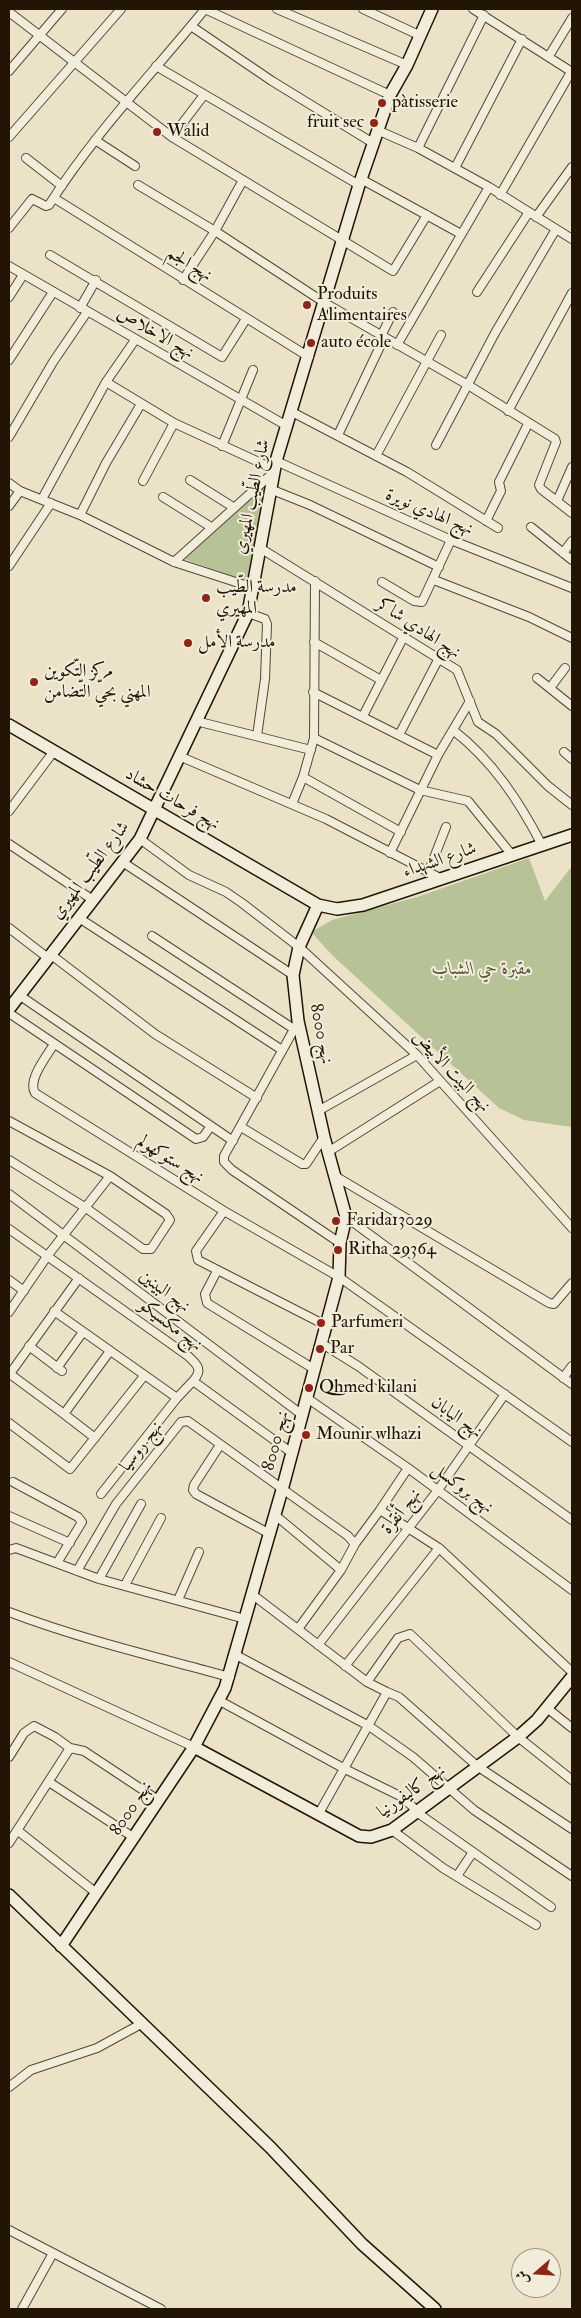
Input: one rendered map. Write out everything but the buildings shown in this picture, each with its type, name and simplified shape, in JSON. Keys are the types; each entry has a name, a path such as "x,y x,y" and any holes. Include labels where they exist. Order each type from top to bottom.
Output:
{"street":[{"path":"9,71 62,9"},
{"path":"9,137 121,9"},
{"path":"9,228 32,199 46,206 54,198 95,140 126,101 205,9 390,94"},
{"path":"277,9 407,65"},
{"path":"363,9 421,36"},
{"name":"شارع الطّيب المهيري","path":"13,1000 124,863 140,840 248,613 275,467 344,242 360,182 390,94 407,65 432,9"},
{"path":"473,9 572,72 500,194"},
{"path":"9,12 172,136 393,271 427,216"},
{"path":"418,148 484,15"},
{"path":"549,56 572,18"},
{"path":"191,26 272,81 374,143"},
{"path":"455,168 522,39"},
{"path":"156,66 360,182 461,234"},
{"path":"172,136 204,95"},
{"path":"377,130 418,148 489,187 572,239"},
{"path":"95,140 135,166"},
{"path":"26,158 62,186"},
{"path":"478,292 532,214 572,167"},
{"path":"183,280 215,231 243,180"},
{"path":"138,185 215,231 325,303 468,385 528,424 553,437 556,442 540,482 541,489 572,513"},
{"path":"397,345 489,187"},
{"name":"نهج الجم","path":"54,198 308,357"},
{"path":"436,445 495,332 556,229"},
{"path":"50,254 222,357 246,319"},
{"name":"نهج الاخلاص","path":"9,266 287,426"},
{"path":"9,297 23,275"},
{"path":"9,437 84,310 96,280"},
{"path":"9,360 53,292"},
{"path":"508,411 572,292"},
{"path":"338,435 393,312"},
{"path":"376,456 425,360 441,335"},
{"path":"42,499 106,382 135,340"},
{"path":"222,446 239,400 253,370"},
{"name":"نهج الهادي نويرة","path":"106,382 174,423 222,446 572,588"},
{"path":"80,515 106,463 141,404"},
{"path":"292,412 376,456 498,528"},
{"path":"143,481 174,423"},
{"path":"486,521 501,492 499,482 528,424"},
{"path":"174,562 275,467"},
{"path":"557,500 572,469"},
{"path":"190,480 233,507"},
{"path":"9,483 20,490 80,515 174,562 252,587"},
{"path":"270,489 310,505 439,568"},
{"path":"9,506 20,490"},
{"path":"163,497 211,527"},
{"path":"9,566 51,503"},
{"path":"531,527 572,560"},
{"path":"382,582 414,601 420,603 425,600 451,540"},
{"path":"563,552 572,541"},
{"name":"نهج الهادي شاكر","path":"260,548 439,658 461,675 478,722 496,734 548,786 572,805"},
{"path":"281,572 287,564"},
{"path":"434,580 505,607 572,638"},
{"path":"292,804 314,738 315,581"},
{"path":"248,613 263,619 267,624 264,679 257,736"},
{"path":"363,716 404,636"},
{"path":"314,642 381,680"},
{"path":"399,735 439,658"},
{"path":"550,688 566,668"},
{"path":"537,678 572,706"},
{"path":"313,692 438,755"},
{"path":"390,853 438,755 470,701"},
{"path":"196,721 311,750"},
{"name":"نهج فرحات حشاد","path":"9,725 318,905"},
{"path":"453,730 484,756 522,807 542,845"},
{"path":"314,738 420,790 468,801 512,855"},
{"path":"9,811 54,751"},
{"path":"564,752 572,759"},
{"path":"179,756 326,819 428,873 444,879"},
{"path":"302,777 401,832"},
{"path":"428,873 446,827"},
{"name":"شارع الشهداء","path":"318,905 333,909 349,908 444,879 572,835"},
{"name":"نهج البيت الأبيض","path":"140,840 193,878 226,892 299,947 416,1055 572,1228"},
{"path":"9,844 93,900"},
{"path":"124,863 293,975"},
{"name":"نهج 8000","path":"61,1946 95,1892 112,1872 133,1837 194,1748 220,1701 230,1677 301,1414 307,1398 338,1277 340,1243 346,1217 296,1025 293,975 299,947 318,905"},
{"path":"79,918 282,1050"},
{"path":"9,928 155,1034 257,1098"},
{"path":"152,936 296,1025 223,1159 226,1165 340,1243"},
{"path":"13,1000 233,1141"},
{"path":"9,1013 196,1140 203,1137 210,1126"},
{"name":"نهج ستوكهولم","path":"54,1044 33,1081 32,1089 35,1093 224,1211 338,1277 572,1442"},
{"path":"318,1111 416,1055"},
{"path":"328,1152 440,1081"},
{"path":"9,1121 110,1176 169,1217 169,1223 152,1248 143,1249 86,1208 9,1160"},
{"path":"241,1127 302,1164 306,1164 324,1137"},
{"path":"9,1312 48,1255 110,1176"},
{"path":"335,1176 549,1303 554,1304 572,1283"},
{"name":"نهج البينين","path":"9,1194 301,1414"},
{"path":"224,1211 195,1254 198,1260 325,1325"},
{"path":"346,1217 572,1384"},
{"name":"نهج مكسيكو","path":"9,1229 48,1255 197,1365 199,1374 193,1381 292,1453"},
{"path":"217,1271 205,1294 207,1304 314,1369"},
{"path":"79,1278 9,1374 95,1438"},
{"path":"9,1280 24,1291"},
{"path":"54,1311 177,1398"},
{"path":"29,1346 60,1369 83,1332"},
{"name":"نهج اليابان","path":"321,1343 358,1366 572,1520"},
{"path":"64,1414 110,1351"},
{"path":"563,1378 572,1366"},
{"path":"9,1423 70,1469 144,1376"},
{"path":"101,1494 177,1398 193,1381"},
{"name":"نهج أنقرة","path":"318,1645 438,1490 505,1394"},
{"name":"نهج بروكسل","path":"307,1398 408,1468 572,1590"},
{"name":"نهج روسيا","path":"77,1570 116,1504 181,1422 188,1421 348,1536 355,1544"},
{"path":"220,1445 194,1485 193,1490 196,1494 270,1534"},
{"path":"298,1629 341,1570 355,1544 408,1468"},
{"path":"13,1482 80,1519 82,1522 57,1563"},
{"path":"99,1579 141,1504"},
{"path":"380,1510 439,1548 572,1672"},
{"path":"275,1515 341,1570"},
{"path":"9,1516 70,1543"},
{"path":"125,1585 161,1518"},
{"path":"9,1550 16,1548 99,1579 245,1619"},
{"path":"345,1666 439,1548"},
{"path":"178,1600 199,1552"},
{"path":"252,1595 367,1682 399,1696 477,1766 572,1829"},
{"path":"9,1612 38,1623 114,1646 230,1677"},
{"path":"367,1682 398,1638 410,1634 518,1737 572,1780"},
{"path":"236,1655 369,1726 413,1757 448,1789 504,1831 572,1876"},
{"path":"9,1662 194,1748"},
{"name":"نهح كاليفورنيا","path":"194,1748 364,1837 392,1830 518,1737 547,1708 572,1677"},
{"path":"318,1814 387,1692"},
{"path":"220,1701 345,1769 400,1796 412,1806 415,1812 552,1907"},
{"path":"547,1708 572,1728"},
{"path":"9,1757 24,1733 34,1726 56,1737 70,1748 84,1751 158,1800"},
{"path":"9,1843 70,1748"},
{"path":"49,1782 133,1837"},
{"path":"18,1830 95,1892"},
{"path":"392,1830 458,1876 536,1925"},
{"path":"458,1876 474,1852"},
{"path":"9,1895 270,2147 362,2244 435,2309"},
{"path":"9,2087 31,2070 97,2048 120,2038 141,2024"},
{"path":"9,2230 161,2309"},
{"path":"22,2309 53,2253"}],"green space":[{"path":"269,476 249,582 181,558"},
{"name":"مقبرة حي الشباب","path":"529,858 545,901 572,866 572,1127 524,1120 499,1108 333,956 311,932 332,920 417,897"}],"place":[{"name":"pàtisserie","path":"382,103"},
{"name":"fruit sec","path":"374,123"},
{"name":"Walid","path":"157,132"},
{"name":"Produits Alimentaires","path":"307,305"},
{"name":"auto école","path":"311,343"},
{"name":"مدرسة الطّيب المهيري","path":"206,598"},
{"name":"مدرسة الأمل","path":"188,643"},
{"name":"مركز التّكوين المهني بحيّ التّضامن","path":"34,682"},
{"name":"Farida13029","path":"336,1221"},
{"name":"Ritha 29364","path":"338,1250"},
{"name":"Parfumeri","path":"321,1323"},
{"name":"Par","path":"320,1349"},
{"name":"Qhmed kilani","path":"309,1388"},
{"name":"Mounir wlhazi","path":"306,1435"}]}
